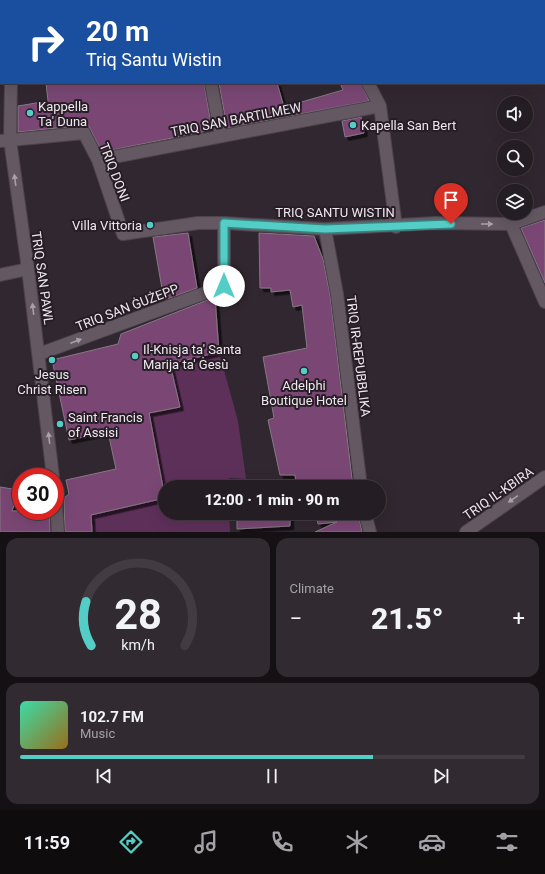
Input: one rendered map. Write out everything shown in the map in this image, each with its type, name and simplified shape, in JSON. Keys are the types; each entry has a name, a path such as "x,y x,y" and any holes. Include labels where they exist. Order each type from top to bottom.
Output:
{"street":[{"name":"TRIQ SAN PAWL","path":"11,84 5,141 28,268 52,468"},
{"path":"211,84 221,136"},
{"path":"369,84 380,106 396,227"},
{"name":"TRIQ SAN BARTILMEW","path":"98,160 380,106"},
{"name":"TRIQ DONI","path":"5,141 84,133 98,160 123,234"},
{"name":"TRIQ SANTU WISTIN","path":"123,234 198,223 224,223 325,229 436,224 511,224 545,212"},
{"name":"TRIQ SAN ĠUŻEPP","path":"39,354 224,286 224,223"},
{"path":"511,224 545,302"},
{"name":"TRIQ IR-REPUBBLIKA","path":"325,229 337,294 360,480"},
{"path":"0,275 28,268"},
{"name":"TRIQ IL-KBIRA","path":"466,532 545,477"},
{"path":"57,520 58,532"},
{"path":"367,520 370,532"}],"shaded area":[{"path":"219,352 238,421 246,479 229,478 229,480 162,480 149,413 180,407 170,364"},
{"path":"158,500 158,520 229,520 230,532 92,532 91,515"}],"building":[{"path":"46,84 204,84 212,130 102,152 88,125 18,132 18,106 48,101"},
{"path":"219,84 277,84 284,107 343,90 340,84 361,84 369,101 227,128"},
{"name":"Kapella San Bert","path":"361,117 364,133 345,137 342,121"},
{"path":"545,220 545,283 521,228"},
{"path":"188,233 197,288 164,300 153,237"},
{"path":"259,233 314,236 323,259 330,295 352,480 296,480 295,475 280,475 268,420 274,418 263,357 307,348 302,305 293,307 290,290 271,292 271,288 260,288"},
{"name":"Il-Knisja ta' Santa Marija ta' Ġesù","path":"215,297 219,352 170,364 180,407 149,413 162,480 158,480 158,500 91,515 92,532 65,532 64,498 69,494 66,480 116,469 108,432 69,440 52,360 118,344 121,334"},
{"path":"0,487 12,489 12,520 49,520 50,532 0,532"},
{"path":"237,520 290,520 290,526 237,529"},
{"path":"317,520 359,520 362,532 315,532 337,522 318,524"}],"place":[{"name":"Kappella Ta' Duna","path":"30,113"},
{"name":"Kapella San Bert","path":"353,125"},
{"name":"Villa Vittoria","path":"150,225"},
{"name":"Il-Knisja ta' Santa Marija ta' Ġesù","path":"135,356"},
{"name":"Jesus Christ Risen","path":"52,360"},
{"name":"Adelphi Boutique Hotel","path":"304,371"},
{"name":"Saint Francis of Assisi","path":"60,424"}],"route":[{"path":"224,286 224,223 325,229 451,224"}]}
